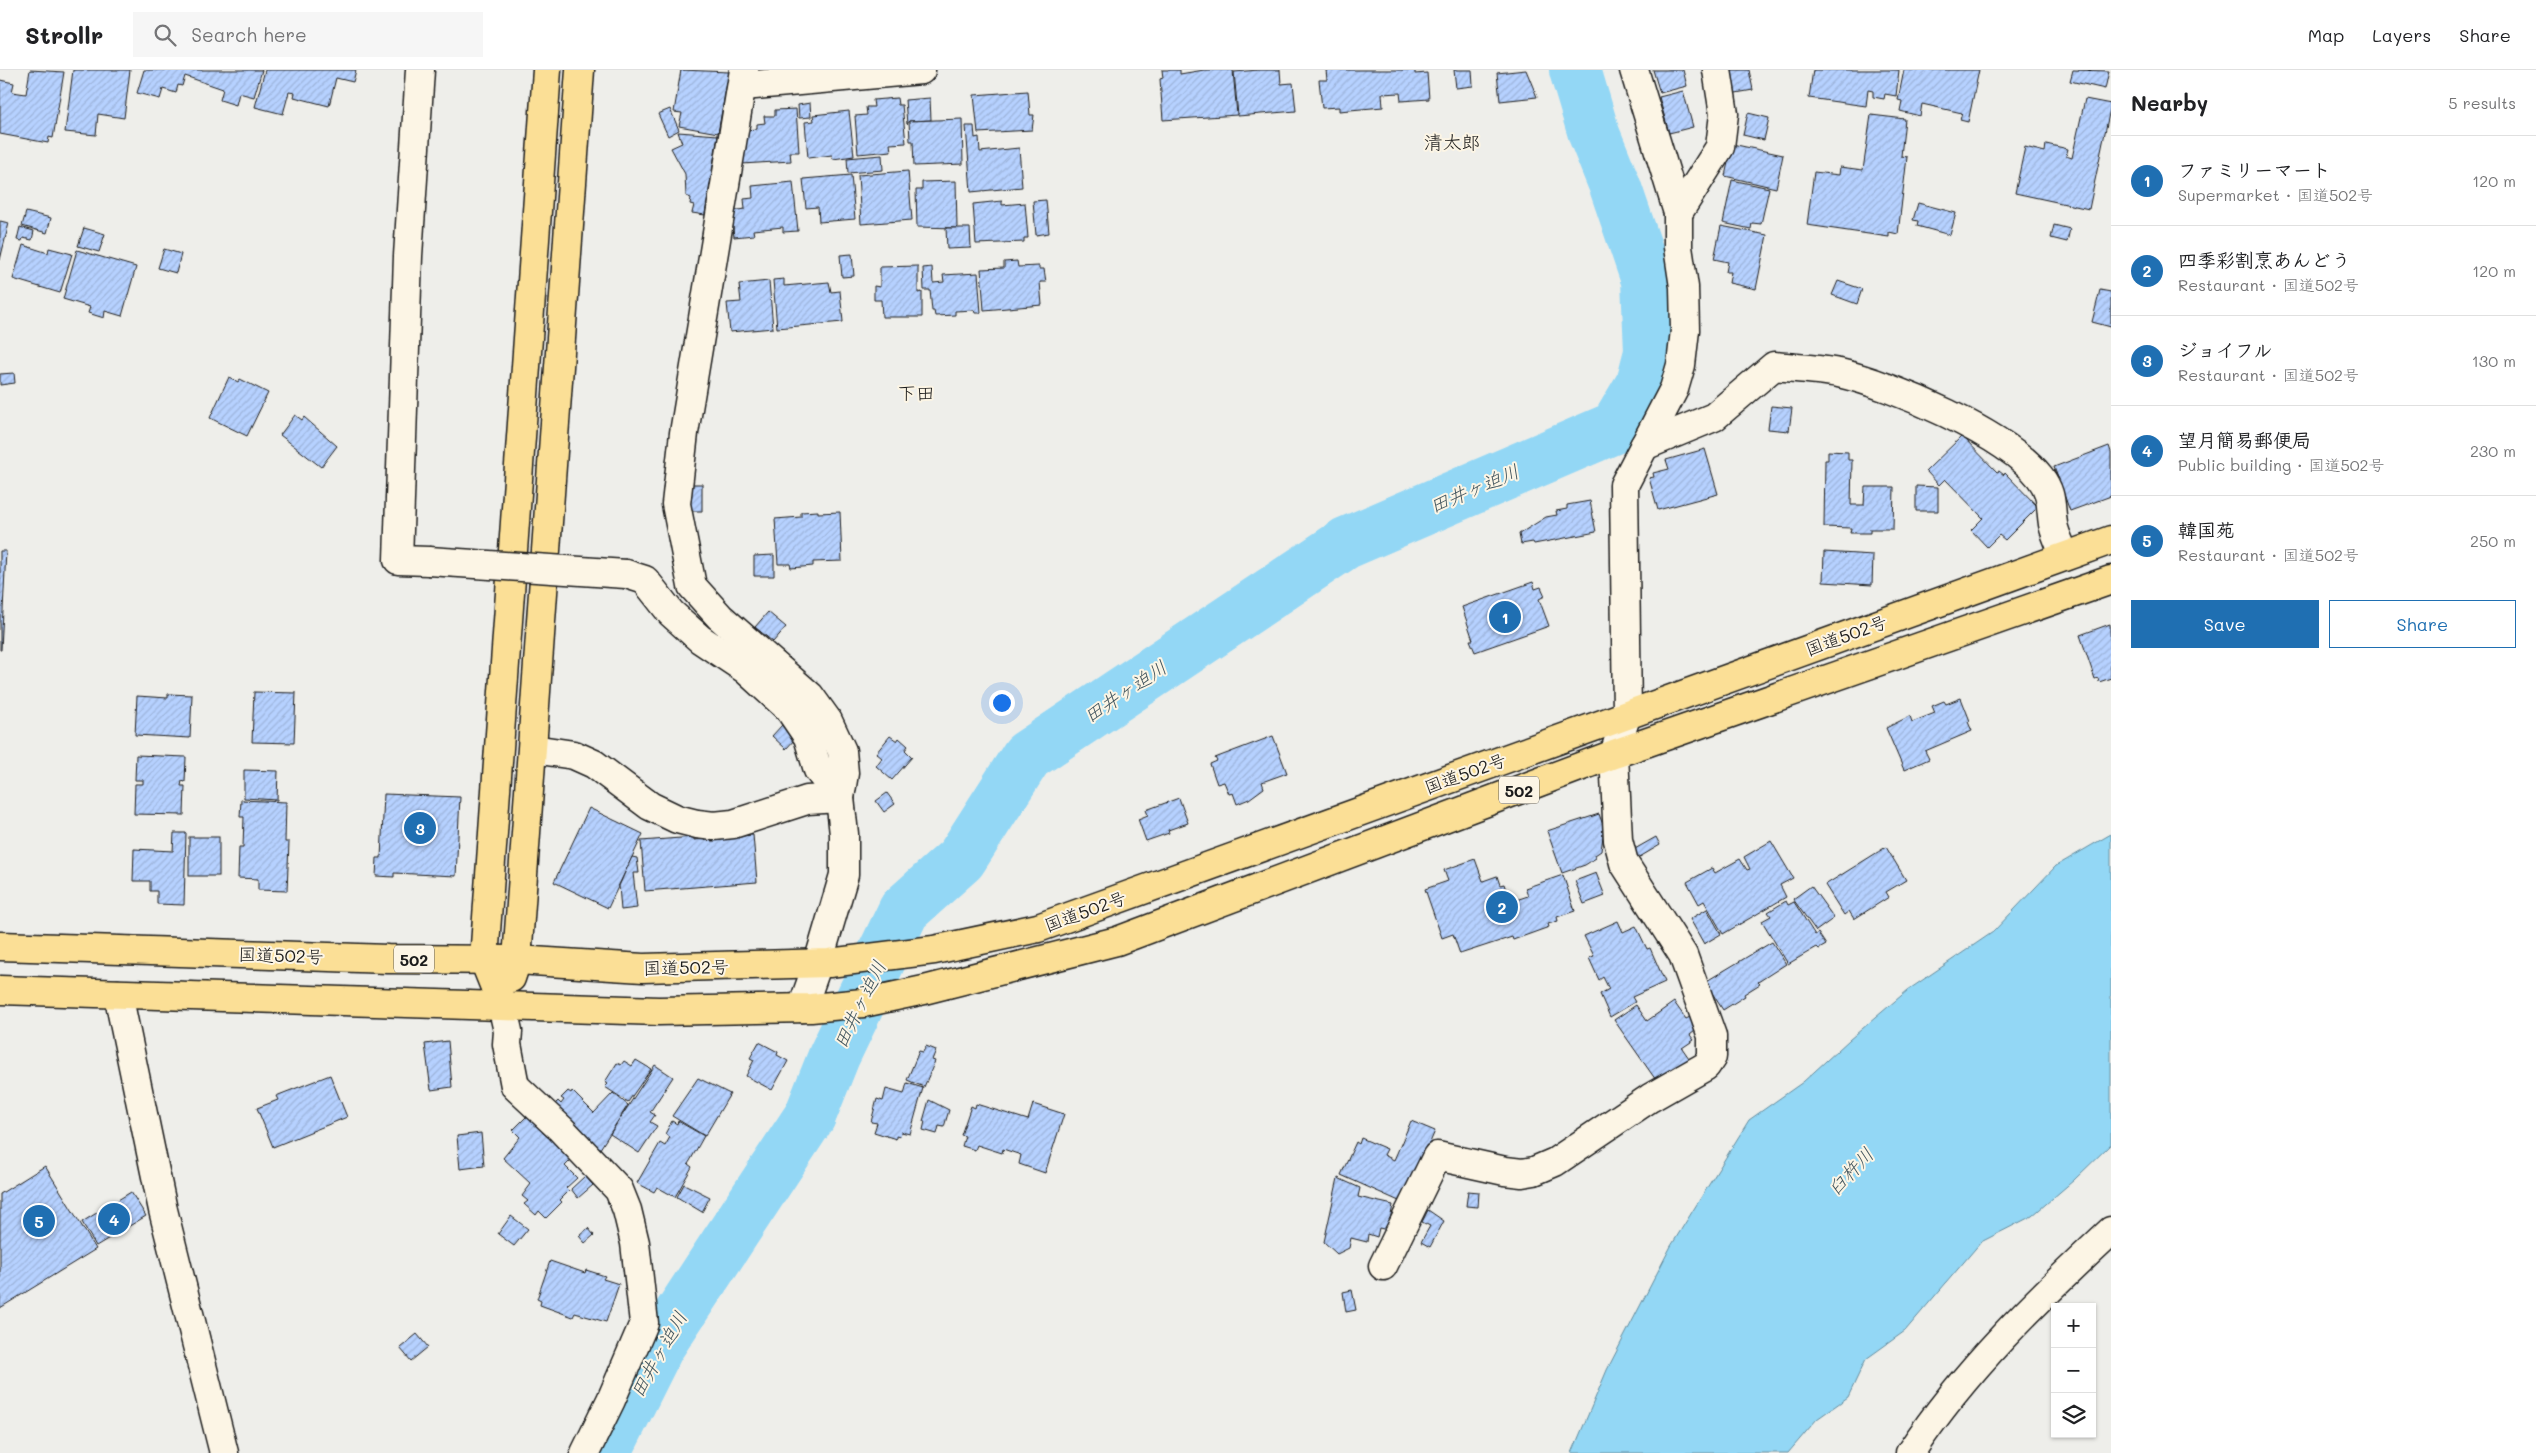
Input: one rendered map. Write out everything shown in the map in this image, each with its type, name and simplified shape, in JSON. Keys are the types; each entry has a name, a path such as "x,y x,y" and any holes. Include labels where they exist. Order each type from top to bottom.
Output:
{"highway":[{"path":"502,1005 484,960 547,70"},
{"path":"502,1005 517,960 580,70"},
{"name":"国道502号","path":"0,946 517,960 643,968 824,963 934,950 991,940 1038,928 2111,540"},
{"name":"国道502号","path":"0,990 659,1011 806,1008 863,1003 924,990 1117,941 1614,754 2111,580"}],"street":[{"path":"420,70 408,256 398,560 626,574 644,580 671,613 700,639 745,669 789,709 808,737 818,770 840,798"},
{"path":"806,1008 824,963 844,875 844,834 840,798 844,773 842,751 828,721 810,696 720,617 692,586 676,504 684,434 743,78 922,70"},
{"path":"1382,1266 1437,1156 1505,1171 1522,1173 1534,1171 1555,1162 1650,1098 1706,1066 1712,1056 1712,1036 1684,956 1642,893 1619,852 1614,754 1627,714 1624,485 1674,389 1681,365 1684,313 1684,287 1678,247 1678,213 1634,70"},
{"path":"1700,70 1708,133 1705,173"},
{"path":"1678,213 1720,147 1724,114 1717,70"},
{"path":"1644,446 1714,417 1774,366 1838,373 1892,389 1970,426 2024,461 2040,478 2051,496 2053,525 2065,556"},
{"path":"533,749 574,755 594,764 650,806 677,819 697,824 714,826 733,824 807,800 840,798"},
{"path":"118,994 163,1210 224,1453"},
{"path":"502,1005 508,1032 507,1044 514,1086 561,1129 618,1190 627,1210 635,1243 644,1323 611,1400 585,1453"},
{"path":"1910,1453 1980,1361 2037,1300 2111,1231"}],"water":[{"name":"臼杵川","path":"2111,834 2111,1144 2074,1180 2032,1216 1981,1242 1905,1331 1866,1359 1848,1397 1817,1419 1788,1453 1572,1453 1607,1370 1671,1246 1749,1120 1803,1082 1908,990 1993,932 2056,866"}],"building":[{"path":"30,70 64,72 53,138 49,137 48,143 0,134 0,80 14,83 12,92 26,94"},
{"path":"73,70 130,70 124,118 98,114 96,135 65,132"},
{"path":"144,70 262,70 254,97 239,93 236,105 220,100 223,89 185,76 182,86 178,85 176,93 163,89 160,99 137,93"},
{"path":"265,70 356,70 353,82 336,78 329,106 294,97 295,93 289,92 283,114 255,107"},
{"path":"681,70 729,72 718,133 679,126 682,113 674,112"},
{"path":"1162,70 1180,70 1180,74 1204,70 1233,70 1237,115 1163,120 1160,79 1163,78"},
{"path":"1280,70 1281,84 1293,83 1296,111 1238,116 1234,72"},
{"path":"1326,70 1415,70 1415,74 1427,73 1429,99 1401,101 1400,93 1382,94 1383,107 1339,111 1339,107 1322,108 1319,80 1327,80"},
{"path":"1454,70 1472,70 1473,86 1456,88"},
{"path":"1526,70 1537,97 1500,101 1497,73"},
{"path":"1653,70 1683,70 1687,86 1660,93"},
{"path":"1727,70 1749,70 1753,90 1730,94"},
{"path":"1813,70 1899,70 1896,96 1885,94 1884,99 1873,97 1873,91 1868,90 1866,106 1809,98"},
{"path":"1904,70 1979,70 1968,122 1960,120 1962,113 1922,104 1920,116 1900,111 1902,101 1898,100"},
{"path":"2073,70 2109,71 2105,89 2070,81"},
{"path":"1028,91 1030,115 1034,115 1032,130 978,133 974,95"},
{"path":"1683,91 1693,127 1669,133 1659,97"},
{"path":"897,98 898,105 902,105 906,143 890,144 891,151 858,154 855,116 867,115 866,107 874,107 873,100"},
{"path":"930,98 931,120 909,121 907,124 905,100"},
{"path":"2085,99 2111,104 2089,209 2015,193 2025,147 2045,152 2046,144 2068,149 2066,156 2072,158"},
{"path":"810,103 811,117 799,118 798,105"},
{"path":"670,109 679,130 668,136 658,114"},
{"path":"796,109 799,152 790,152 791,161 742,164 744,130 757,129 757,124 765,123 764,116 775,116 775,110"},
{"path":"849,111 854,156 833,159 832,155 808,158 805,122 814,121 813,115"},
{"path":"1748,113 1769,118 1764,140 1743,135"},
{"path":"1871,115 1905,119 1901,156 1907,157 1898,234 1889,232 1889,237 1807,225 1814,172 1839,175 1840,167 1863,170"},
{"path":"962,119 963,164 914,166 913,141 910,141 909,121"},
{"path":"966,126 974,126 975,138 979,137 980,152 1019,148 1022,187 971,192"},
{"path":"678,132 718,135 705,215 692,213 694,205 690,204 691,198 686,196 685,174 671,148 682,143"},
{"path":"1732,144 1783,155 1776,188 1725,176"},
{"path":"882,155 883,170 848,173 847,158"},
{"path":"908,171 912,220 861,224 858,175"},
{"path":"851,175 855,219 819,222 818,207 806,208 803,179"},
{"path":"1732,180 1769,188 1761,224 1752,223 1751,229 1723,223"},
{"path":"956,181 957,228 917,227 916,190 922,190 922,182"},
{"path":"793,182 798,231 783,232 783,227 753,230 754,235 734,237 731,211 745,209 744,199 753,198 752,186"},
{"path":"1046,200 1049,233 1036,235 1033,201"},
{"path":"1002,201 1002,205 1025,203 1028,238 1024,238 1024,242 976,244 973,204"},
{"path":"1918,203 1956,213 1950,235 1917,226 1918,221 1913,220"},
{"path":"26,212 51,218 47,233 22,226"},
{"path":"0,221 9,223 0,260"},
{"path":"2054,225 2070,229 2067,242 2051,238"},
{"path":"1721,226 1767,235 1756,289 1729,283 1731,272 1726,272 1728,262 1714,259"},
{"path":"20,227 34,231 32,240 23,238 22,241 17,240"},
{"path":"84,228 105,234 99,252 78,246"},
{"path":"946,228 970,228 971,248 947,249"},
{"path":"23,245 48,253 49,248 72,254 60,293 13,279"},
{"path":"164,249 181,254 176,273 158,268"},
{"path":"77,250 136,267 122,316 105,311 104,318 88,313 90,307 63,299"},
{"path":"852,254 854,276 842,277 840,255"},
{"path":"1017,261 1018,267 1039,266 1039,269 1044,269 1046,282 1040,282 1042,305 984,310 981,269 1004,268 1004,262"},
{"path":"918,266 918,293 922,292 922,317 882,317 881,300 874,300 874,286 880,287 880,267"},
{"path":"932,267 933,283 944,282 943,275 978,273 981,313 975,313 974,310 955,311 955,315 935,316 934,311 932,311 930,290 924,290 923,268"},
{"path":"784,279 784,286 829,282 831,292 840,291 843,322 777,328 773,280"},
{"path":"769,281 773,328 730,332 727,303 741,302 739,284"},
{"path":"1838,281 1862,289 1857,304 1832,295"},
{"path":"2100,290 2111,292 2111,327 2092,322"},
{"path":"14,373 15,383 0,385 0,374"},
{"path":"229,377 238,382 240,379 268,393 247,436 210,418"},
{"path":"1771,406 1792,408 1789,431 1768,429"},
{"path":"295,415 302,420 304,417 337,446 321,467 280,435"},
{"path":"1962,436 1997,472 1999,471 2004,475 2005,473 2038,507 2005,540 1999,535 1987,547 1971,530 1983,518 1945,479 1939,485 1926,471"},
{"path":"2109,446 2111,452 2111,496 2070,511 2054,467"},
{"path":"1705,449 1718,494 1658,510 1649,478 1654,477 1653,473 1669,469 1666,460"},
{"path":"1828,451 1848,452 1848,460 1852,460 1851,505 1864,505 1865,487 1894,487 1893,529 1870,529 1870,533 1850,533 1851,528 1824,527 1825,460 1828,460"},
{"path":"690,484 702,484 702,511 689,511"},
{"path":"1916,486 1938,487 1938,511 1916,511"},
{"path":"1590,501 1596,532 1534,544 1533,542 1521,544 1519,534 1546,517 1557,515 1556,511 1567,509 1567,505"},
{"path":"818,511 818,513 840,512 842,561 813,562 813,566 791,568 790,564 778,564 775,519 801,517 801,512"},
{"path":"0,551 6,551 1,650 0,650"},
{"path":"1824,552 1873,555 1872,585 1823,582"},
{"path":"774,555 774,576 754,576 754,556"},
{"path":"1533,582 1535,589 1541,587 1545,596 1539,599 1549,626 1475,652 1462,607"},
{"path":"768,612 786,627 773,642 755,627"},
{"path":"2110,624 2111,678 2099,682 2098,678 2095,679 2080,635"},
{"path":"254,692 296,693 294,743 252,742"},
{"path":"168,694 192,695 190,738 135,735 137,696 168,698"},
{"path":"1961,698 1972,731 1925,751 1929,759 1904,770 1886,728 1910,716 1912,722 1935,713 1932,706 1944,701 1946,704"},
{"path":"782,725 796,738 786,749 772,736"},
{"path":"890,736 897,741 899,738 908,746 905,750 912,757 892,780 876,766 882,758 876,753"},
{"path":"1273,736 1287,773 1262,782 1264,788 1249,799 1237,804 1233,793 1229,794 1224,782 1217,784 1210,764 1217,761 1215,758"},
{"path":"136,755 186,757 185,782 182,781 181,786 185,786 184,815 134,814 135,784 143,784 143,780 135,780"},
{"path":"244,770 278,771 277,800 244,798"},
{"path":"887,793 895,804 884,812 876,801"},
{"path":"384,794 460,797 456,876 394,873 394,877 376,876 377,858 381,858"},
{"path":"1179,798 1188,823 1168,830 1169,833 1146,841 1138,819 1148,815 1146,810"},
{"path":"241,800 286,802 285,842 289,842 287,891 258,890 258,879 238,878 239,847 243,847 244,817 240,817"},
{"path":"589,808 643,834 608,908 554,882"},
{"path":"1599,814 1604,828 1601,851 1595,855 1596,858 1585,865 1562,873 1547,831"},
{"path":"174,833 186,833 184,905 157,904 157,891 150,891 150,881 133,881 134,849 173,851"},
{"path":"753,835 757,882 645,891 641,841 694,837 694,840"},
{"path":"189,837 219,837 219,876 189,876"},
{"path":"1656,837 1660,845 1638,858 1633,850"},
{"path":"1771,841 1793,878 1780,885 1786,897 1723,934 1704,901 1699,904 1687,882 1712,868 1715,873 1740,859 1747,870 1750,869 1744,857"},
{"path":"1886,847 1906,880 1886,892 1889,897 1854,919 1849,911 1844,915 1825,885"},
{"path":"632,857 637,858 639,873 633,873 637,908 621,910 619,886"},
{"path":"1475,859 1483,881 1497,876 1500,885 1504,884 1510,902 1528,896 1525,888 1563,875 1575,911 1557,917 1558,921 1548,924 1549,927 1513,940 1512,937 1460,954 1453,934 1442,938 1425,889 1448,881 1444,870"},
{"path":"1596,873 1605,896 1584,904 1575,881"},
{"path":"1811,886 1834,918 1816,931 1793,899"},
{"path":"1786,901 1788,905 1794,902 1815,935 1818,933 1826,945 1819,949 1817,947 1788,964 1762,921 1771,916 1768,912"},
{"path":"1707,909 1721,934 1704,944 1690,919"},
{"path":"1618,921 1623,932 1636,926 1647,949 1650,948 1665,982 1632,997 1635,1002 1610,1017 1600,994 1609,989 1603,977 1599,980 1589,958 1594,956 1584,936"},
{"path":"1772,942 1786,964 1758,982 1760,984 1723,1010 1705,982"},
{"path":"1674,1002 1686,1019 1690,1017 1695,1031 1690,1035 1694,1040 1682,1048 1691,1061 1658,1083 1614,1020 1636,1005 1647,1021"},
{"path":"448,1041 452,1087 431,1090 425,1044"},
{"path":"759,1042 778,1052 777,1055 788,1061 772,1090 746,1076 754,1060 750,1058"},
{"path":"926,1046 936,1050 932,1060 935,1061 924,1087 907,1080 919,1051 923,1052"},
{"path":"636,1060 651,1069 628,1102 605,1087 608,1084 605,1082 617,1063 621,1065 624,1061 632,1066"},
{"path":"655,1065 673,1077 650,1112 655,1115 650,1122 657,1126 639,1153 610,1134"},
{"path":"330,1075 347,1117 273,1147 257,1108 278,1100 276,1096"},
{"path":"698,1078 730,1094 705,1136 672,1116"},
{"path":"907,1083 923,1088 910,1134 901,1132 900,1137 896,1136 896,1139 874,1132 877,1123 871,1122 877,1099 883,1101 886,1089 904,1094"},
{"path":"568,1091 571,1093 572,1091 594,1113 613,1093 628,1105 598,1152 552,1107 558,1101 561,1104 564,1100 561,1098"},
{"path":"929,1100 949,1110 944,1127 939,1126 937,1134 923,1130 925,1121 923,1121"},
{"path":"976,1104 1028,1120 1033,1104 1064,1114 1045,1173 1019,1164 1021,1155 1003,1149 1002,1153 977,1145 975,1150 962,1146 965,1136 961,1135 971,1106 975,1108"},
{"path":"530,1113 546,1128 542,1132 573,1158 565,1166 577,1178 566,1188 569,1191 560,1200 562,1202 546,1218 539,1211 536,1215 524,1204 528,1201 522,1196 531,1184 503,1158 520,1137 513,1130"},
{"path":"672,1121 677,1124 678,1121 704,1136 688,1164 692,1167 675,1197 657,1187 654,1192 637,1183 660,1143 665,1146 670,1137 665,1134"},
{"path":"1411,1121 1435,1131 1411,1186 1407,1185 1399,1201 1341,1175 1356,1142 1359,1144 1361,1138 1387,1149 1384,1155 1394,1160"},
{"path":"481,1133 484,1166 460,1169 457,1136"},
{"path":"45,1166 96,1249 0,1308 0,1194"},
{"path":"585,1176 593,1185 578,1198 571,1189"},
{"path":"1338,1178 1360,1188 1358,1197 1393,1205 1388,1230 1379,1228 1377,1237 1368,1234 1367,1242 1351,1238 1349,1248 1337,1254 1324,1242"},
{"path":"684,1184 710,1197 702,1212 677,1197"},
{"path":"1468,1191 1479,1192 1478,1207 1466,1206"},
{"path":"131,1192 146,1216 96,1246 82,1222"},
{"path":"1428,1210 1444,1221 1430,1247 1421,1242 1430,1226 1422,1222"},
{"path":"511,1216 528,1229 514,1246 498,1234"},
{"path":"588,1228 594,1235 585,1243 579,1236"},
{"path":"550,1261 585,1273 586,1270 605,1276 603,1279 619,1284 606,1322 575,1313 573,1317 540,1305 541,1301 537,1299"},
{"path":"1352,1290 1356,1310 1346,1312 1343,1292"},
{"path":"417,1334 428,1347 411,1361 400,1348"}],"waterway":[{"name":"田井ヶ迫川","path":"607,1453 609,1445 658,1347 810,1116 834,1056 904,910 961,859 1027,756 1346,543 1616,427 1642,383 1650,352 1647,280 1615,186 1594,134 1575,70"}],"place":[{"name":"ファミリーマート","path":"1505,617"},
{"name":"ジョイフル","path":"420,828"},
{"name":"四季彩割烹あんどう","path":"1502,907"},
{"name":"望月簡易郵便局","path":"114,1219"},
{"name":"韓国苑","path":"39,1221"}],"district":[{"name":"清太郎","path":"1452,141"},
{"name":"下田","path":"916,392"}]}
